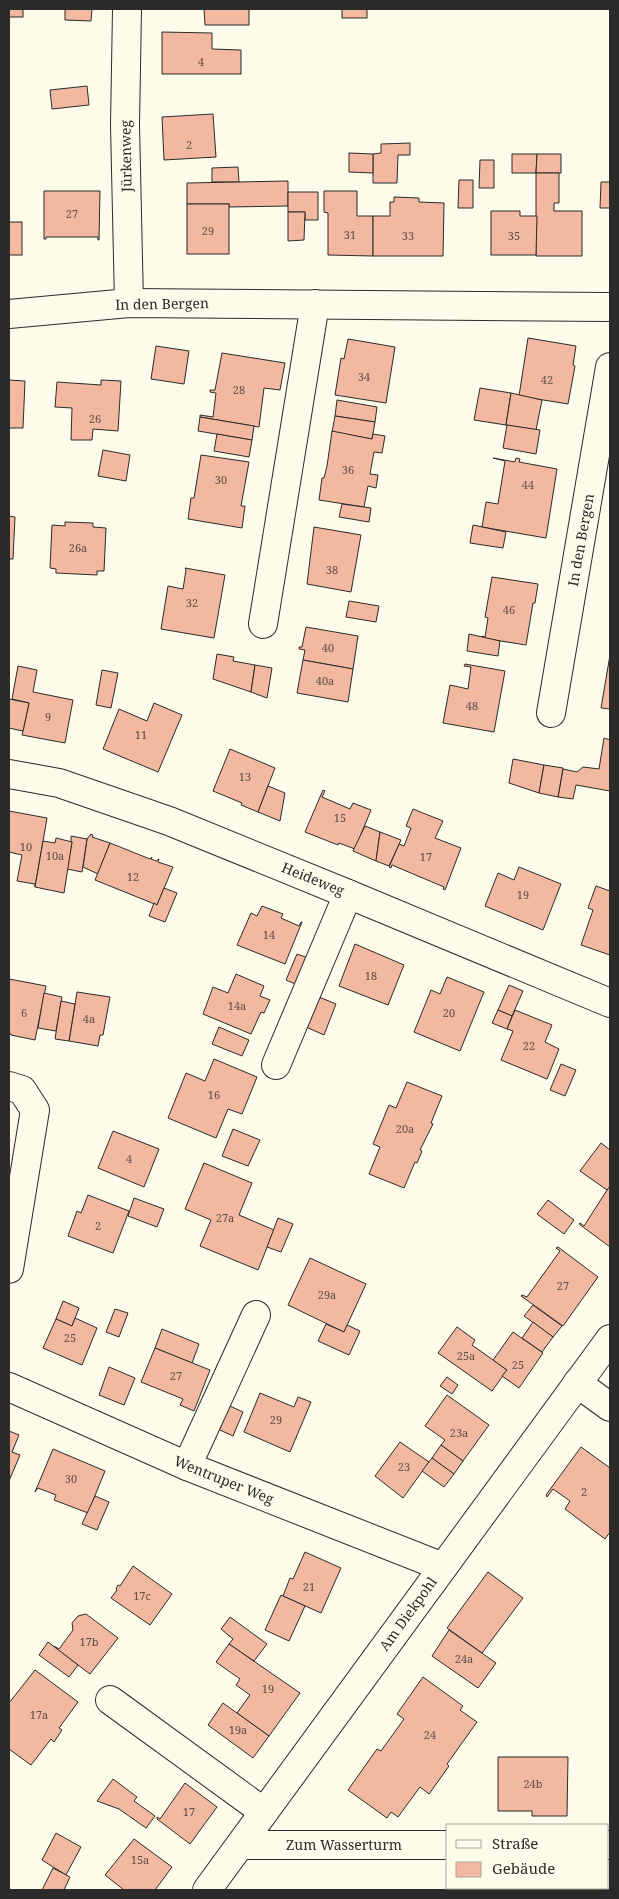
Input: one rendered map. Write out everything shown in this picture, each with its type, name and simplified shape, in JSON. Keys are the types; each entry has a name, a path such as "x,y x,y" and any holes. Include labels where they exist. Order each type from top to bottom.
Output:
{"street":[{"name":"Jürkenweg","path":"127,9 125,125 129,303"},
{"name":"In den Bergen","path":"9,314 129,303 610,307"},
{"path":"263,624 315,304"},
{"name":"In den Bergen","path":"550,713 610,367"},
{"name":"Heideweg","path":"9,774 59,783 168,821 610,1003"},
{"path":"276,1065 348,894"},
{"path":"9,1086 22,1090 35,1110 9,1269"},
{"path":"187,1466 256,1315"},
{"name":"Am Diekpohl","path":"207,1890 610,1339"},
{"path":"577,1384 610,1408"},
{"name":"Wentruper Weg","path":"9,1387 187,1466 443,1567"},
{"path":"110,1700 264,1812"},
{"name":"Zum Wasserturm","path":"241,1845 446,1845"}],"building":[{"path":"9,9 23,9 23,17 9,17"},
{"path":"65,9 92,9 91,21 65,20"},
{"path":"204,9 249,9 249,25 205,25"},
{"path":"342,9 367,9 367,18 342,18"},
{"path":"162,32 212,33 212,49 241,50 241,74 162,74"},
{"path":"87,86 89,105 52,109 50,90"},
{"path":"213,114 216,157 164,160 162,117"},
{"path":"410,143 410,155 398,155 397,183 373,183 373,154 381,153 381,144"},
{"path":"349,153 373,154 373,173 349,172"},
{"path":"512,154 537,154 536,173 512,173"},
{"path":"537,154 561,154 561,173 536,173"},
{"path":"480,160 494,160 494,188 479,188"},
{"path":"238,167 239,182 212,182 212,168"},
{"path":"536,173 559,173 559,203 554,203 554,211 582,211 582,256 536,256"},
{"path":"459,180 473,180 473,208 458,208"},
{"path":"288,181 288,206 229,207 229,204 187,204 187,183"},
{"path":"601,182 610,182 610,208 600,208"},
{"path":"44,191 100,191 99,240 98,237 46,237 44,239"},
{"path":"324,191 357,191 357,216 373,216 373,256 328,255 328,213 324,212"},
{"path":"288,192 318,192 318,220 305,220 305,212 288,212"},
{"path":"394,197 419,198 419,202 444,203 443,256 373,256 373,216 390,216 390,202 394,202"},
{"path":"187,204 229,204 229,254 187,254"},
{"path":"491,211 520,211 520,216 537,216 536,255 491,255"},
{"path":"288,212 305,212 304,240 288,241"},
{"path":"9,222 22,222 22,255 9,255"},
{"path":"528,338 576,346 573,365 575,366 568,404 519,396"},
{"path":"348,339 395,347 386,403 335,395 341,358 344,359"},
{"path":"156,346 189,351 184,384 151,379"},
{"path":"222,353 285,363 280,390 264,388 259,427 200,417 200,415 213,417 216,393 210,392 210,390 215,390"},
{"path":"9,380 25,381 23,428 9,428"},
{"path":"101,380 121,381 118,431 93,429 92,440 71,440 72,408 55,407 57,382 101,385"},
{"path":"480,388 511,393 506,425 474,420"},
{"path":"511,393 542,400 536,430 506,425"},
{"path":"337,400 377,407 375,422 335,416"},
{"path":"335,416 375,422 372,439 332,432"},
{"path":"200,417 254,426 252,440 198,431"},
{"path":"507,425 540,430 536,454 503,448"},
{"path":"332,431 372,439 373,434 385,436 382,453 374,452 370,474 378,475 376,488 368,486 364,507 319,500 322,478 324,478 327,466"},
{"path":"217,434 252,440 249,457 214,451"},
{"path":"103,450 130,455 126,481 98,476"},
{"path":"201,455 249,462 241,506 245,506 242,528 188,519 191,498 194,498"},
{"path":"493,458 515,462 516,458 520,459 519,462 557,469 546,538 482,527 486,502 498,504 505,461"},
{"path":"342,504 371,508 369,522 339,517"},
{"path":"9,516 15,517 13,559 9,559"},
{"path":"65,522 93,523 93,527 106,528 104,571 97,571 97,575 56,573 56,569 50,568 52,525 65,526"},
{"path":"473,525 506,532 503,548 470,543"},
{"path":"314,527 361,535 351,592 307,584"},
{"path":"185,568 225,575 214,638 161,629 168,586 183,589"},
{"path":"492,577 538,584 526,645 482,638 482,636 485,637 488,618 485,617"},
{"path":"349,601 379,606 376,622 346,617"},
{"path":"306,627 358,636 353,669 303,660 305,650 299,649 299,647 302,647"},
{"path":"469,634 500,641 498,656 467,651"},
{"path":"217,654 234,657 233,661 255,665 251,692 213,679"},
{"path":"610,655 610,709 601,708"},
{"path":"303,660 353,669 348,702 297,693"},
{"path":"465,664 505,671 494,732 443,723 450,685 468,689 471,667 464,666"},
{"path":"255,665 272,668 267,698 251,692"},
{"path":"18,666 37,670 33,692 73,700 65,743 22,735 29,703 12,699"},
{"path":"102,670 118,673 111,708 96,705"},
{"path":"9,699 29,703 23,731 9,728"},
{"path":"154,703 182,715 158,772 103,749 119,709 147,721"},
{"path":"604,738 610,740 610,791 576,785 573,799 558,797 563,769 577,772 583,767 599,769"},
{"path":"230,749 275,768 258,812 213,791"},
{"path":"513,759 544,765 539,793 509,783"},
{"path":"544,765 563,768 558,797 539,793"},
{"path":"268,786 285,793 280,821 258,812"},
{"path":"323,790 325,791 322,797 350,809 353,803 371,810 355,849 339,843 338,845 305,832"},
{"path":"413,809 443,821 435,838 461,848 445,890 443,889 444,887 392,865 391,868 389,867 399,844 404,846 411,828 406,826"},
{"path":"9,811 47,818 35,887 35,884 17,881 22,855 9,852"},
{"path":"365,826 380,832 376,861 353,851"},
{"path":"380,832 401,840 389,866 376,861"},
{"path":"91,834 93,835 92,837 110,843 98,874 83,867 87,839"},
{"path":"71,836 87,839 82,872 67,869 72,842"},
{"path":"56,838 72,842 64,893 35,887 43,841 55,843"},
{"path":"110,843 150,859 152,857 151,859 156,861 159,859 158,862 173,867 157,905 95,880"},
{"path":"519,867 561,884 543,930 485,906 498,873 514,880"},
{"path":"596,886 610,891 610,955 581,945 593,910 588,908"},
{"path":"164,888 177,893 165,922 149,916 154,903 157,905"},
{"path":"262,906 283,914 281,918 299,926 302,922 285,964 237,945 251,913 257,916"},
{"path":"355,944 404,965 388,1005 339,986"},
{"path":"297,954 311,959 300,986 286,980"},
{"path":"236,974 264,986 260,996 270,1000 264,1013 261,1012 251,1034 203,1014 213,987 228,993"},
{"path":"447,977 484,992 460,1051 414,1032 431,990 440,994"},
{"path":"9,979 46,986 35,1040 9,1033"},
{"path":"509,985 523,991 512,1016 498,1010"},
{"path":"77,992 110,997 103,1035 100,1035 98,1046 69,1041"},
{"path":"44,993 62,997 56,1031 38,1028"},
{"path":"319,997 336,1004 324,1035 306,1027"},
{"path":"61,1001 75,1004 69,1041 55,1039"},
{"path":"498,1010 512,1016 507,1029 492,1023"},
{"path":"515,1010 552,1025 545,1042 559,1049 547,1079 501,1060 513,1031 507,1029"},
{"path":"219,1027 249,1040 242,1056 212,1044"},
{"path":"214,1059 257,1077 242,1114 228,1109 216,1138 168,1118 186,1073 205,1081"},
{"path":"561,1064 576,1070 565,1096 550,1090"},
{"path":"407,1082 442,1096 431,1123 433,1124 420,1150 422,1151 404,1188 369,1174 380,1147 373,1144 389,1105 396,1108"},
{"path":"233,1129 260,1140 248,1166 222,1156"},
{"path":"113,1131 159,1149 144,1187 98,1168"},
{"path":"601,1143 610,1150 610,1188 607,1190 580,1171"},
{"path":"204,1163 252,1183 239,1215 274,1230 258,1270 200,1246 211,1220 185,1209"},
{"path":"609,1187 610,1247 579,1224 584,1226"},
{"path":"88,1195 129,1211 113,1253 68,1236 77,1211 81,1213"},
{"path":"134,1198 164,1209 157,1227 128,1216"},
{"path":"548,1200 574,1220 564,1234 537,1214"},
{"path":"278,1218 293,1224 281,1252 267,1247"},
{"path":"558,1247 598,1277 563,1326 521,1296 527,1297 560,1251 556,1248"},
{"path":"310,1258 366,1284 344,1332 288,1305"},
{"path":"63,1301 79,1308 72,1326 56,1319"},
{"path":"533,1305 562,1326 553,1337 524,1316"},
{"path":"115,1309 128,1313 119,1337 106,1332"},
{"path":"75,1318 97,1328 82,1365 43,1348 56,1319 72,1326"},
{"path":"533,1322 553,1337 542,1352 522,1338"},
{"path":"326,1324 344,1332 347,1325 360,1331 349,1355 318,1341"},
{"path":"457,1327 475,1340 472,1345 507,1370 492,1391 438,1353"},
{"path":"162,1329 199,1344 192,1363 155,1348"},
{"path":"513,1332 543,1353 519,1388 502,1376 507,1370 493,1360"},
{"path":"155,1348 210,1370 194,1411 180,1405 183,1399 141,1382"},
{"path":"109,1367 135,1378 124,1405 99,1395"},
{"path":"447,1377 458,1385 452,1394 440,1386"},
{"path":"260,1393 294,1407 298,1397 311,1402 290,1452 244,1432"},
{"path":"447,1395 489,1425 463,1461 441,1445 445,1440 425,1426"},
{"path":"219,1401 243,1412 233,1436 209,1425"},
{"path":"9,1431 19,1435 12,1452 20,1455 9,1481"},
{"path":"400,1442 429,1462 403,1498 375,1476"},
{"path":"441,1445 463,1461 454,1474 432,1458"},
{"path":"581,1447 610,1468 610,1532 605,1539 565,1509 570,1501 553,1489 547,1497 546,1495"},
{"path":"53,1449 105,1471 88,1513 54,1500 56,1495 38,1488 35,1492"},
{"path":"432,1458 454,1474 444,1487 422,1471"},
{"path":"95,1496 109,1502 97,1530 82,1524"},
{"path":"305,1552 341,1568 321,1613 283,1596 290,1578 293,1579"},
{"path":"133,1566 172,1594 150,1625 111,1598 118,1585 120,1586"},
{"path":"488,1572 523,1598 482,1653 447,1628"},
{"path":"281,1595 305,1606 289,1641 265,1630"},
{"path":"86,1614 118,1638 90,1674 54,1647 59,1649 73,1630 72,1623 78,1616"},
{"path":"230,1617 267,1644 254,1661 229,1644 233,1639 221,1629"},
{"path":"449,1630 496,1663 478,1688 432,1656"},
{"path":"48,1642 78,1665 69,1677 39,1655"},
{"path":"229,1644 300,1693 269,1736 237,1713 250,1695 236,1685 240,1679 216,1662"},
{"path":"35,1670 78,1702 59,1728 62,1730 54,1742 51,1739 31,1765 9,1749 9,1703"},
{"path":"423,1677 463,1706 460,1710 477,1722 447,1764 449,1766 429,1794 420,1787 398,1817 391,1812 387,1818 348,1790 377,1749 381,1751 404,1719 397,1714"},
{"path":"223,1703 269,1736 253,1758 208,1725"},
{"path":"498,1757 568,1757 567,1816 532,1816 532,1811 498,1811"},
{"path":"113,1779 137,1797 134,1801 155,1816 146,1828 119,1809 97,1801"},
{"path":"185,1783 217,1807 190,1844 157,1819 157,1817 160,1819"},
{"path":"56,1833 81,1847 66,1875 42,1860"},
{"path":"134,1839 172,1867 155,1890 124,1890 105,1875"},
{"path":"53,1868 70,1877 64,1890 42,1890"}]}
